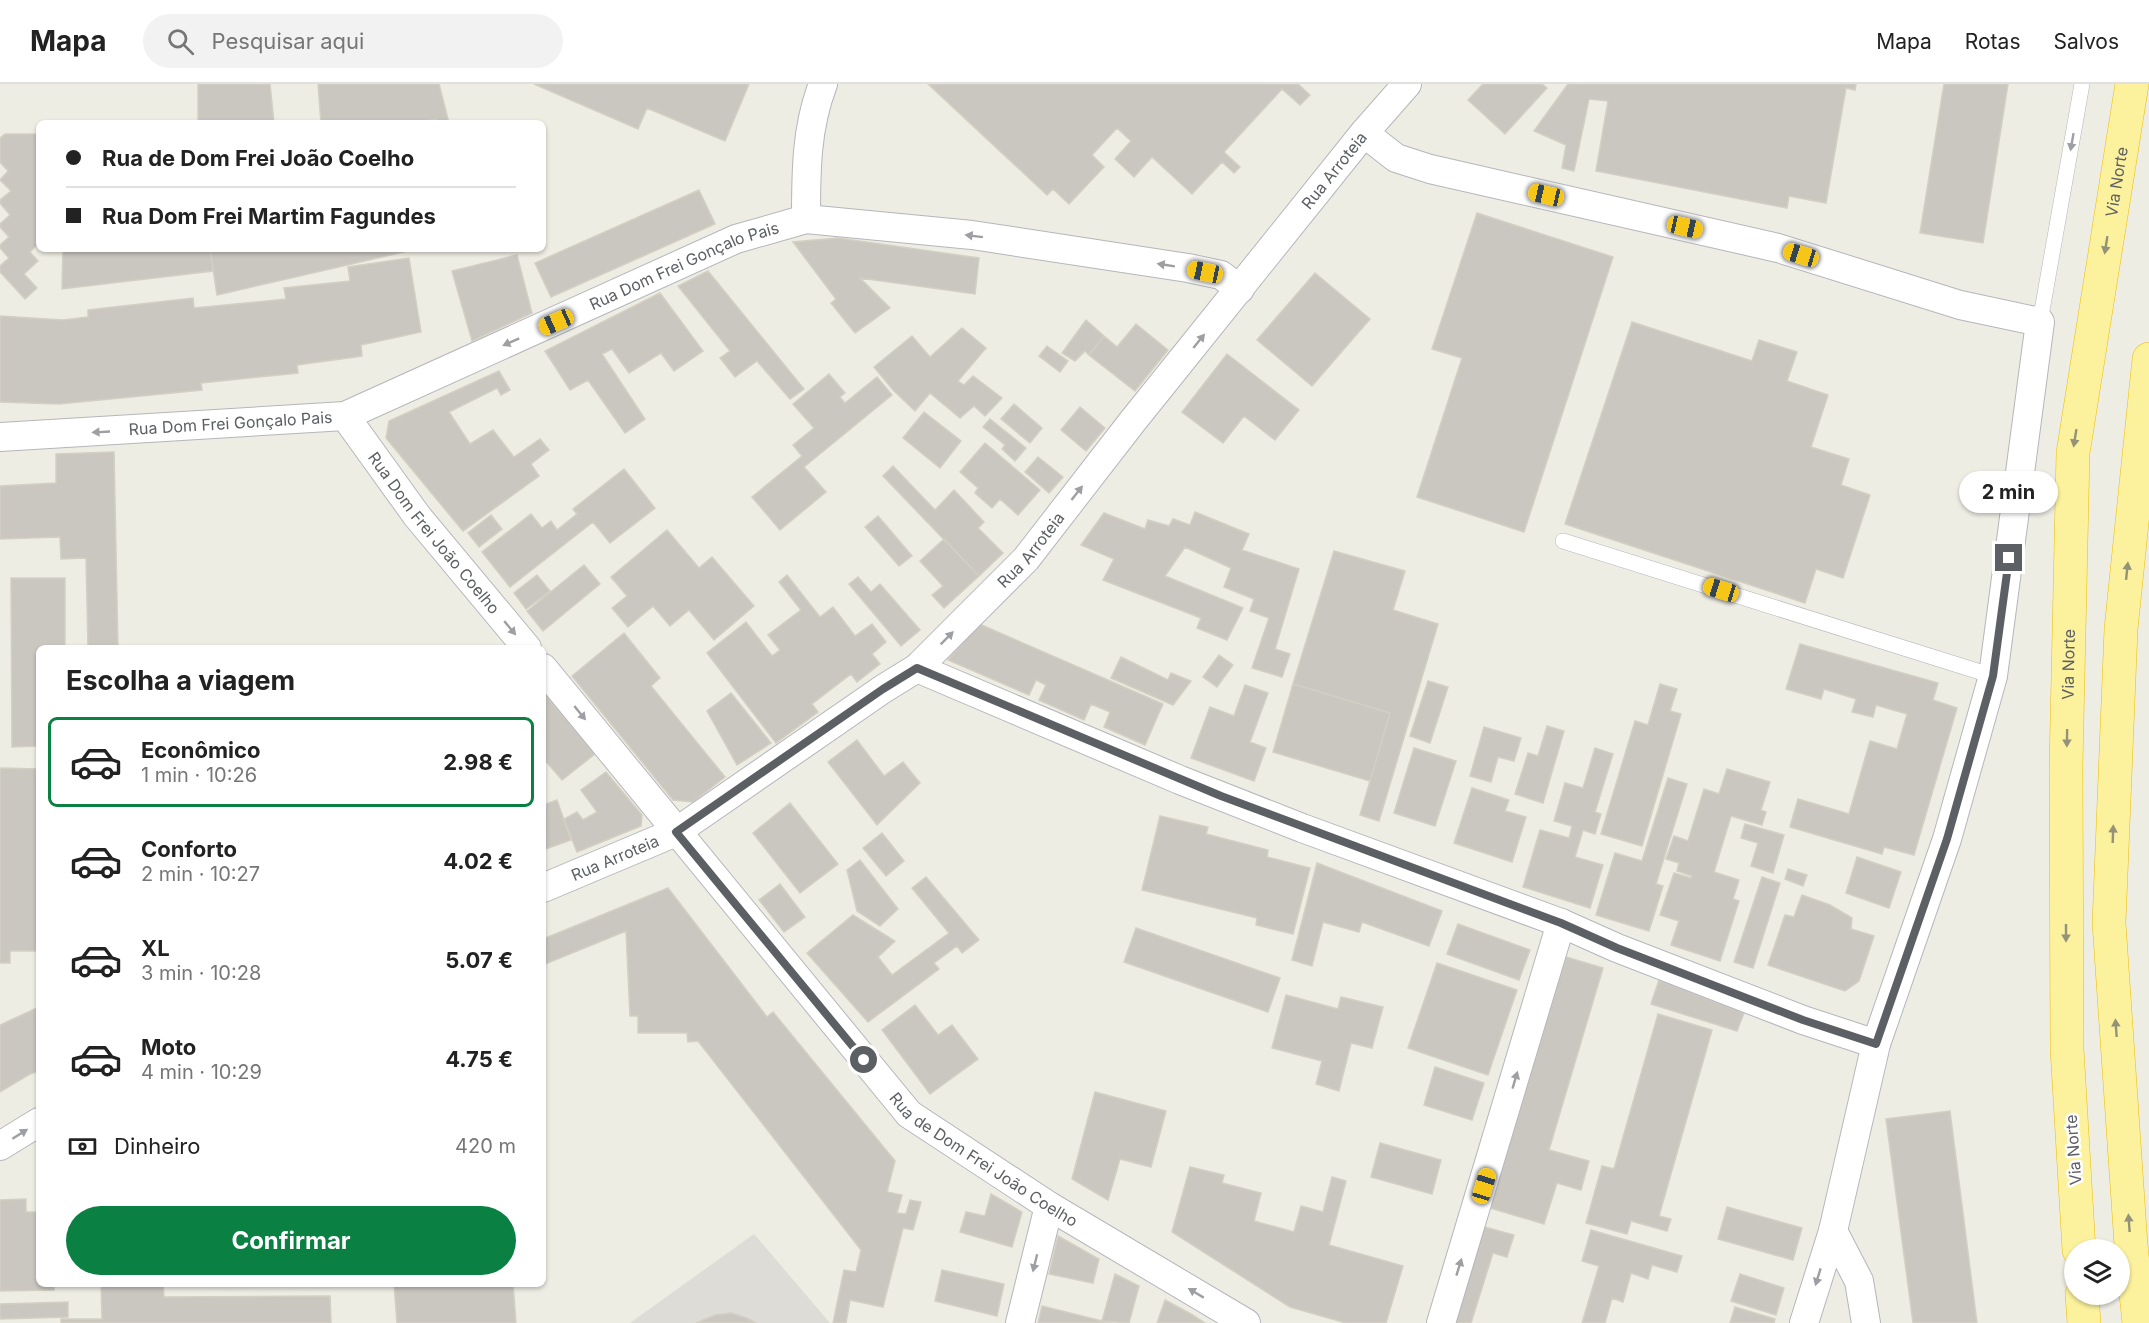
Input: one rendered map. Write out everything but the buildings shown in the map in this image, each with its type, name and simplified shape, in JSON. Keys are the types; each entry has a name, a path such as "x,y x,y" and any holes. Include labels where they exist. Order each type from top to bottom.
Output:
{"highway":[{"name":"Via Norte","path":"2078,1239 2067,1049 2066,766 2073,453 2132,84"},
{"path":"2139,1323 2131,1245 2109,923 2121,629 2149,359"},
{"path":"2083,1305 2084,1323"}],"street":[{"path":"806,219 808,145 813,113 823,84"},
{"name":"Rua Arroteia","path":"546,887 676,832 917,668 1026,559 1132,422 1364,133 1407,84"},
{"path":"1364,133 1396,158 1430,169 1778,248 1960,305 2040,322 1993,676 1947,839 1876,1044 1833,1231 1804,1323"},
{"name":"Rua Dom Frei Gonçalo Pais","path":"0,437 345,416 736,239 806,219 972,235 1188,268 1221,275 1240,290"},
{"name":"Rua Dom Frei João Coelho","path":"345,416 417,516 524,645"},
{"path":"917,668 1180,780 1302,828 1561,923 1617,948 1792,1016 1876,1044"},
{"path":"546,672 676,832"},
{"name":"Rua de Dom Frei João Coelho","path":"676,832 909,1114 1049,1206 1246,1323"},
{"path":"1442,1323 1561,923"},
{"path":"0,1146 36,1124"},
{"path":"1020,1323 1049,1206"},
{"path":"1833,1231 1859,1281 1866,1323"}],"lane":[{"path":"2040,322 2082,84"},
{"path":"1563,540 1993,676"}],"shaded area":[{"path":"754,1234 830,1323 630,1323"}],"route":[{"path":"864,1060 676,832 917,668 1180,780 1302,828 1561,923 1617,948 1803,1020 1876,1044 1947,839 1993,676 2009,558"}]}
